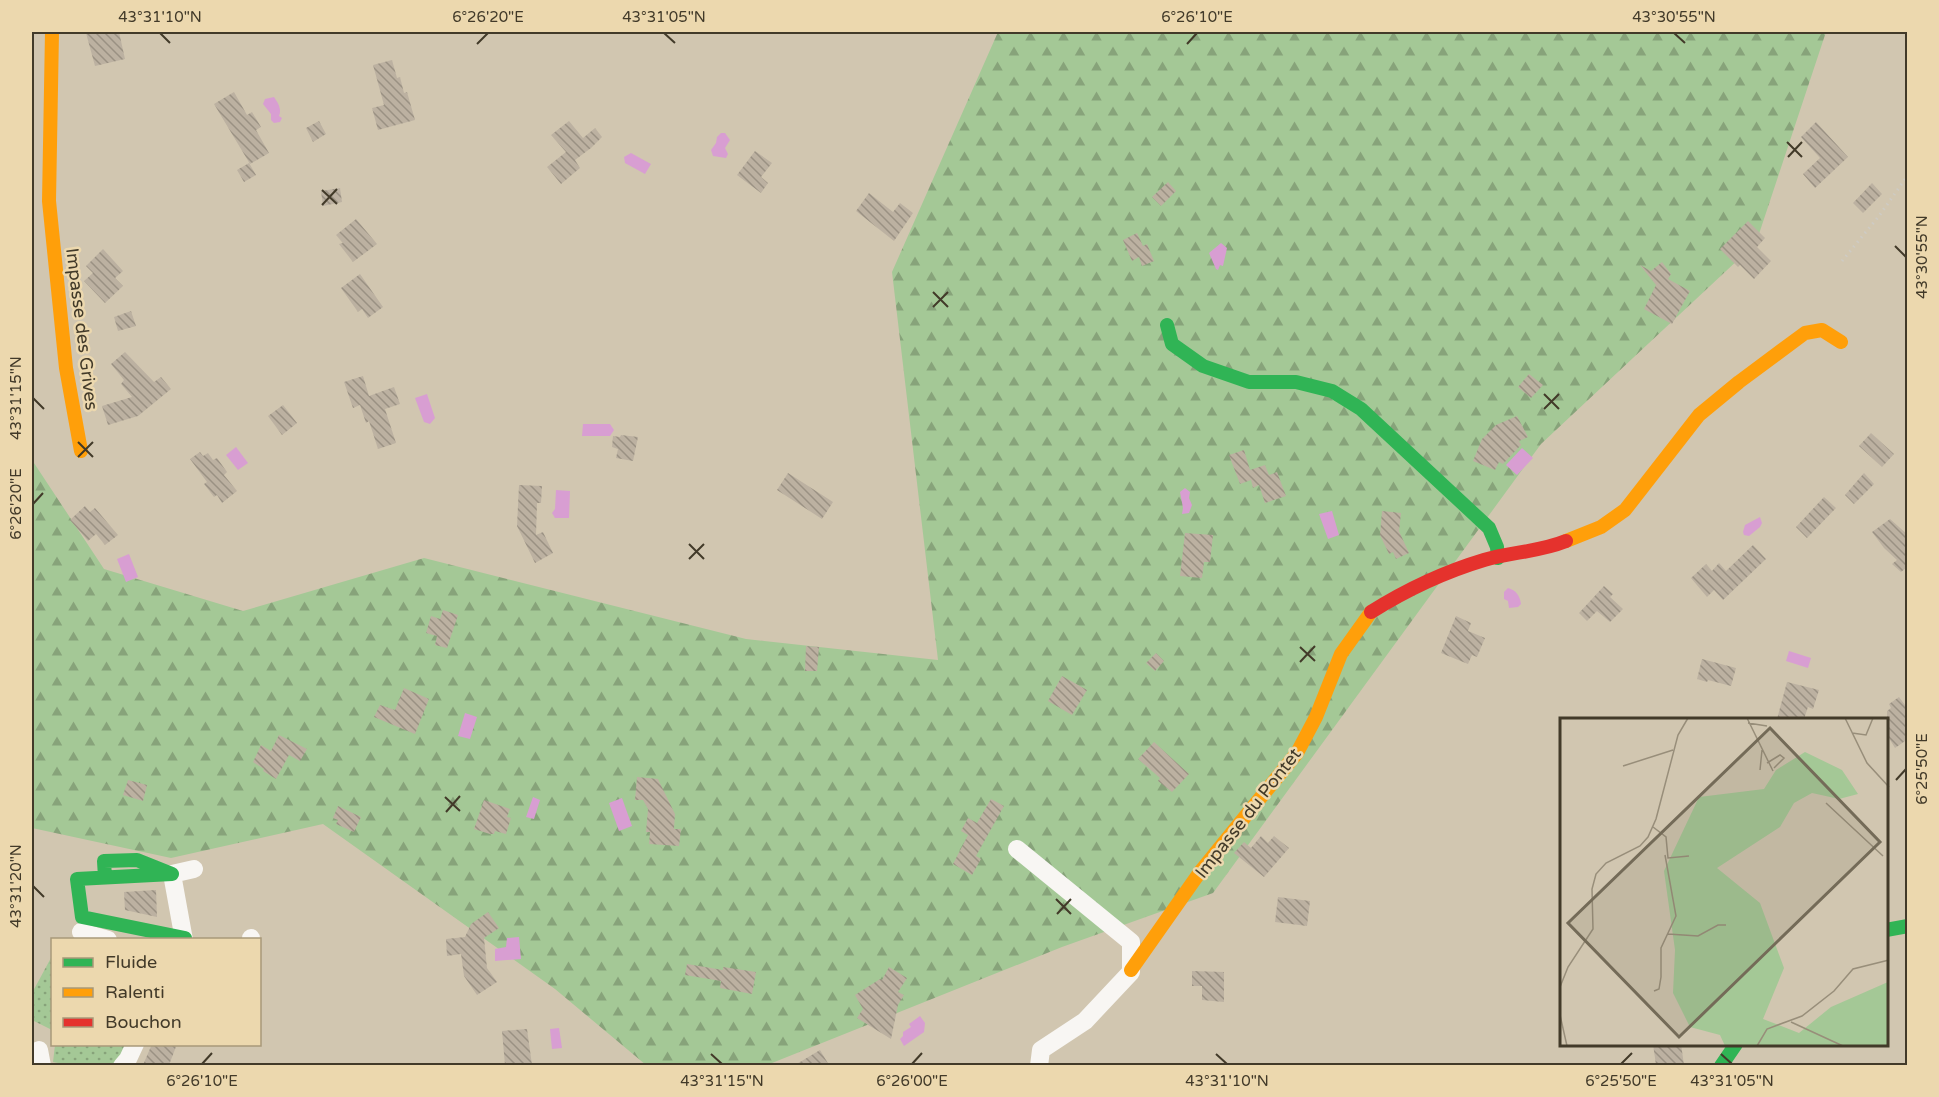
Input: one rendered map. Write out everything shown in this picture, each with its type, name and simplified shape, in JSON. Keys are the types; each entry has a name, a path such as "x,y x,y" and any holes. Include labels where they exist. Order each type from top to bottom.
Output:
{"street":[{"name":"Impasse des Grives","path":"52,32 49,201 66,368 81,451"},
{"path":"1167,325 1172,344 1203,366 1249,382 1296,381 1332,391 1361,409 1489,528 1497,547 1498,558"},
{"name":"Impasse du Pontet","path":"1039,1065 1041,1050 1084,1021 1131,970 1200,872 1297,753 1316,717 1341,654 1371,612 1408,589 1485,560 1552,547 1601,527 1625,510 1699,415 1739,382 1805,333 1822,330 1841,342"},
{"path":"1017,849 1131,942 1131,970"},
{"path":"179,938 82,917 77,879 172,874 195,869"},
{"path":"172,874 184,938"},
{"path":"1888,930 1908,926"},
{"path":"81,932 104,938"},
{"path":"122,1065 128,1059 134,1046"},
{"path":"1721,1065 1735,1046"}],"path":[{"path":"1842,261 1879,216 1908,175"}],"green space":[{"path":"998,32 1826,32 1756,243 1541,444 1213,893 1062,947 767,1065 646,1065 555,989 323,824 171,858 32,828 32,460 104,569 243,611 424,558 746,639 938,660 892,272"},
{"path":"51,958 51,1030 32,1020 32,993"},
{"path":"55,1046 126,1046 113,1065 68,1065 53,1062"}],"shaded area":[{"path":"274,97 280,108 279,116 282,118 280,122 274,123 271,120 271,114 263,104 265,99"},
{"path":"721,133 725,133 730,140 725,148 728,154 726,158 713,156 711,150"},
{"path":"631,153 651,164 645,174 625,163 624,157"},
{"path":"1221,243 1227,248 1223,266 1220,265 1218,270 1209,253"},
{"path":"427,394 435,418 430,424 424,422 415,398"},
{"path":"583,424 610,424 614,430 610,436 582,436"},
{"path":"236,447 248,463 238,470 226,455"},
{"path":"1522,448 1533,458 1517,475 1506,465"},
{"path":"1185,488 1190,492 1189,498 1192,505 1189,513 1182,514 1180,492"},
{"path":"556,490 570,491 569,518 555,518 552,513 555,509"},
{"path":"1332,511 1339,535 1328,539 1319,514"},
{"path":"1760,517 1762,523 1760,527 1749,536 1744,535 1745,525"},
{"path":"129,554 138,577 126,582 117,559"},
{"path":"1508,588 1519,596 1521,604 1518,607 1509,608 1508,601 1504,599 1504,592"},
{"path":"1789,651 1811,658 1808,668 1786,661"},
{"path":"465,713 477,717 470,739 458,736"},
{"path":"533,797 540,800 534,819 526,817"},
{"path":"622,798 632,826 619,831 609,803"},
{"path":"519,937 521,959 495,961 495,949 506,947 507,938"},
{"path":"920,1016 925,1023 924,1032 904,1046 900,1039 903,1032 911,1027 909,1024"},
{"path":"559,1028 562,1048 552,1049 550,1029"}],"building":[{"path":"119,32 125,59 95,66 86,33"},
{"path":"392,60 404,93 407,92 415,120 378,130 372,108 384,105 373,65"},
{"path":"234,92 247,115 252,112 261,127 256,130 269,153 250,164 214,104"},
{"path":"319,121 326,134 313,142 306,128"},
{"path":"569,121 583,138 595,128 602,137 575,160 580,168 561,184 547,167 566,152 551,135"},
{"path":"1816,122 1848,157 1815,188 1803,174 1820,158 1801,137"},
{"path":"755,151 772,163 761,177 768,183 761,193 737,175"},
{"path":"249,163 256,175 244,182 237,170"},
{"path":"1168,182 1176,191 1161,206 1152,197"},
{"path":"1872,183 1882,194 1863,213 1853,203"},
{"path":"340,188 342,202 323,206 321,191"},
{"path":"869,193 893,212 900,203 913,213 894,241 856,211"},
{"path":"356,219 377,244 353,262 339,244 343,243 336,235"},
{"path":"1748,221 1765,238 1757,247 1771,261 1754,279 1720,249"},
{"path":"1137,233 1143,246 1147,244 1154,261 1142,266 1139,257 1132,261 1123,240"},
{"path":"103,249 123,271 115,278 123,286 105,303 84,281 93,273 86,266"},
{"path":"1662,262 1671,274 1668,279 1690,291 1672,324 1644,309 1656,285 1640,265 1651,271"},
{"path":"360,274 383,307 368,318 362,309 358,312 341,288"},
{"path":"131,311 136,326 118,331 114,317"},
{"path":"125,352 154,382 161,377 171,389 138,416 108,425 102,406 132,397 121,384 124,380 111,364"},
{"path":"1529,374 1543,385 1531,398 1518,387"},
{"path":"363,376 369,396 394,387 400,404 385,409 396,443 378,449 369,421 366,423 360,405 353,408 344,382"},
{"path":"283,405 297,423 282,435 268,416"},
{"path":"1517,416 1528,437 1519,441 1521,445 1503,464 1499,462 1495,470 1473,461 1482,439 1496,425"},
{"path":"1871,433 1894,454 1882,467 1859,446"},
{"path":"621,435 638,437 633,461 616,458 618,449 612,447 613,436 620,437"},
{"path":"1244,450 1250,470 1265,465 1269,475 1277,472 1286,496 1265,503 1259,485 1253,488 1251,480 1240,484 1229,455"},
{"path":"200,452 203,456 208,453 213,460 217,458 227,472 224,475 237,491 222,503 217,495 214,497 204,484 207,482 190,459"},
{"path":"788,473 833,502 822,519 777,490"},
{"path":"1864,473 1874,484 1854,504 1845,495"},
{"path":"519,485 542,486 541,503 537,503 536,535 543,532 553,553 535,563 517,526"},
{"path":"1824,497 1836,508 1807,538 1796,527"},
{"path":"85,506 90,512 95,508 118,535 105,545 96,534 88,541 70,520"},
{"path":"1382,511 1401,513 1399,531 1409,553 1396,559 1393,552 1389,554 1380,535"},
{"path":"1890,519 1908,535 1908,570 1906,568 1901,572 1892,564 1897,560 1872,532"},
{"path":"1185,533 1213,535 1210,562 1204,562 1202,578 1180,576"},
{"path":"1753,545 1766,559 1723,600 1714,590 1707,597 1691,578 1706,564 1712,571 1719,563 1726,571"},
{"path":"1604,586 1613,594 1610,597 1623,609 1610,622 1597,611 1587,621 1579,613"},
{"path":"443,610 458,615 447,648 435,645 437,636 426,633 431,616 440,619"},
{"path":"1456,616 1471,623 1468,631 1485,638 1477,657 1472,655 1468,664 1441,653"},
{"path":"806,646 819,647 817,671 805,671"},
{"path":"1156,653 1164,661 1155,671 1146,663"},
{"path":"1702,659 1736,668 1731,686 1697,679"},
{"path":"1062,676 1087,690 1072,715 1048,701"},
{"path":"1787,682 1819,690 1813,709 1808,707 1804,718 1777,718"},
{"path":"404,688 429,699 415,734 374,717 380,705 395,710"},
{"path":"1899,697 1908,709 1908,739 1895,748 1888,737 1887,711 1891,708 1889,704"},
{"path":"279,735 307,749 300,761 289,755 276,779 253,762 261,745 271,751"},
{"path":"1154,742 1189,774 1172,792 1158,781 1160,778 1138,759"},
{"path":"637,777 658,779 675,814 674,829 681,829 679,846 649,844 650,832 646,832 648,809 643,800 635,800"},
{"path":"128,780 147,785 143,801 123,795"},
{"path":"991,799 1004,806 976,856 981,859 972,875 953,864 968,835 961,831 968,818 977,823"},
{"path":"484,800 510,809 507,817 511,818 506,834 495,831 494,834 490,834 474,829"},
{"path":"338,806 361,817 354,832 336,824 338,820 333,818"},
{"path":"1261,836 1268,843 1274,836 1289,848 1264,877 1234,853 1244,842 1251,848"},
{"path":"156,890 157,917 125,910 124,892"},
{"path":"1278,897 1310,901 1307,926 1275,922"},
{"path":"488,912 499,928 484,938 487,968 497,982 477,995 464,976 461,954 447,956 446,939 465,937 471,924"},
{"path":"687,964 723,970 723,967 756,972 752,994 720,988 721,981 685,975"},
{"path":"889,967 907,978 898,992 904,995 898,1005 891,1039 857,1018 863,1009 855,995 880,979 882,980"},
{"path":"1192,971 1224,972 1224,1002 1202,1000 1202,986 1192,986"},
{"path":"527,1029 532,1065 505,1065 502,1031"},
{"path":"151,1046 176,1046 169,1065 143,1065"},
{"path":"1653,1046 1681,1046 1684,1065 1656,1065"},
{"path":"820,1050 829,1065 795,1065"}],"traffic: fast":[{"path":"1167,325 1172,344 1203,366 1249,382 1296,382 1332,391 1361,409 1489,528 1497,547 1498,558"},
{"path":"105,877 104,861 137,860 172,874 77,879 82,917 185,938"},
{"path":"1888,930 1908,926"},
{"path":"1721,1066 1735,1046"}],"traffic: slow":[{"path":"52,32 49,201 66,368 81,451"},
{"path":"1566,541 1601,527 1625,510 1699,415 1805,333 1822,330 1841,342"},
{"path":"1131,970 1200,872 1297,753 1316,717 1341,654 1371,612"}],"traffic: jam":[{"path":"1371,612 1398,596 1454,570 1494,557 1566,541"}]}
